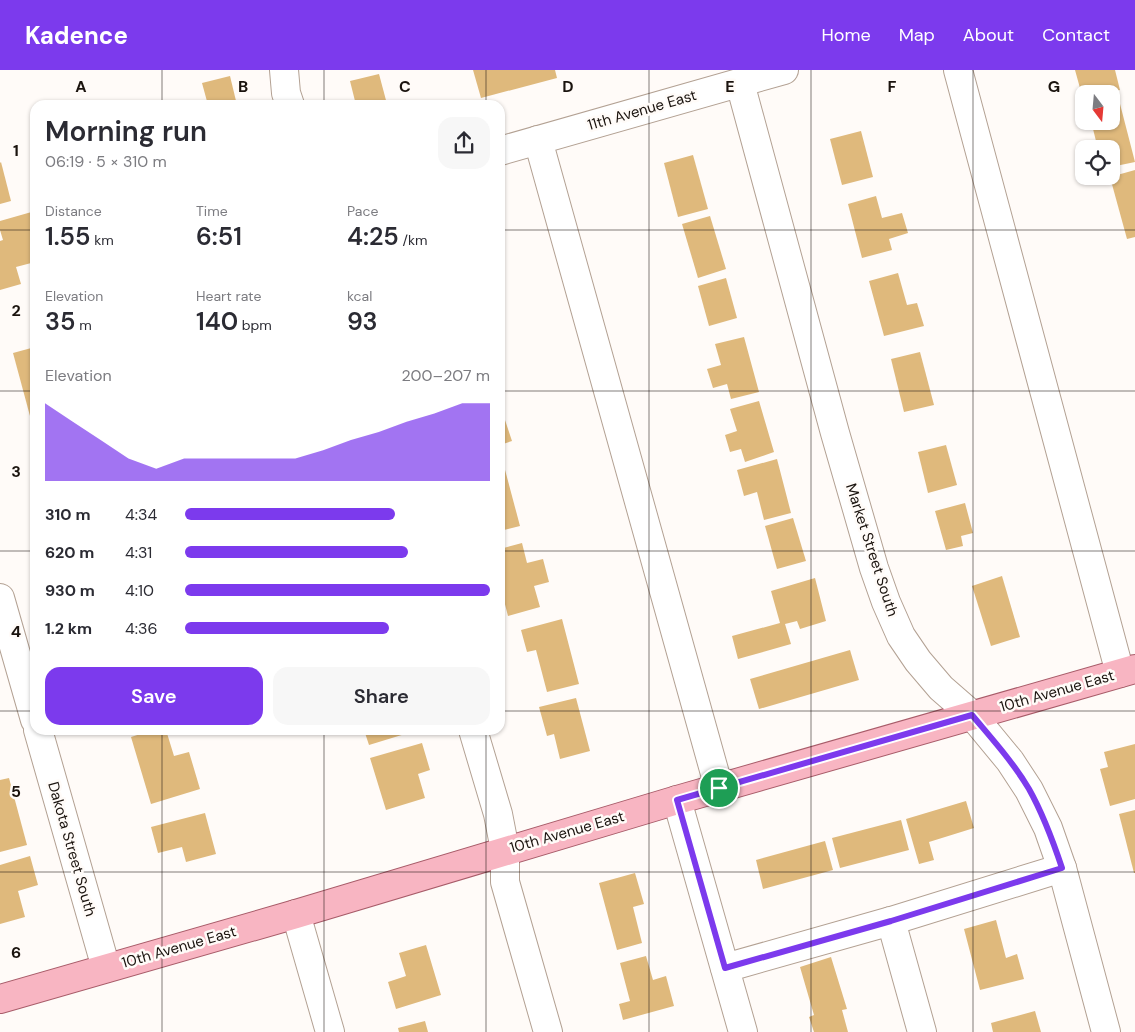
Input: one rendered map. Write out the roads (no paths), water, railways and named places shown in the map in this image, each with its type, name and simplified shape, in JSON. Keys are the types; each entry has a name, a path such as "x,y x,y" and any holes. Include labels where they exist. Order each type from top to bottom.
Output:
{"main road":[{"name":"10th Avenue East","path":"0,999 296,914 505,850 1127,671"}],"street":[{"path":"284,70 288,100"},
{"name":"11th Avenue East","path":"505,149 784,70"},
{"path":"958,70 1127,671"},
{"name":"Market Street South","path":"740,82 835,433 874,568 886,602 901,636 918,661 941,688 972,715 1010,761 1029,790 1048,828 1062,868 1106,1032"},
{"path":"538,140 719,788"},
{"path":"0,598 30,703"},
{"name":"Dakota Street South","path":"39,735 106,968"},
{"path":"475,735 498,814 505,850 505,882 548,1032"},
{"path":"677,800 743,1032"},
{"path":"725,968 891,921 1062,868"},
{"path":"296,914 330,1032"},
{"path":"891,921 922,1032"}]}
